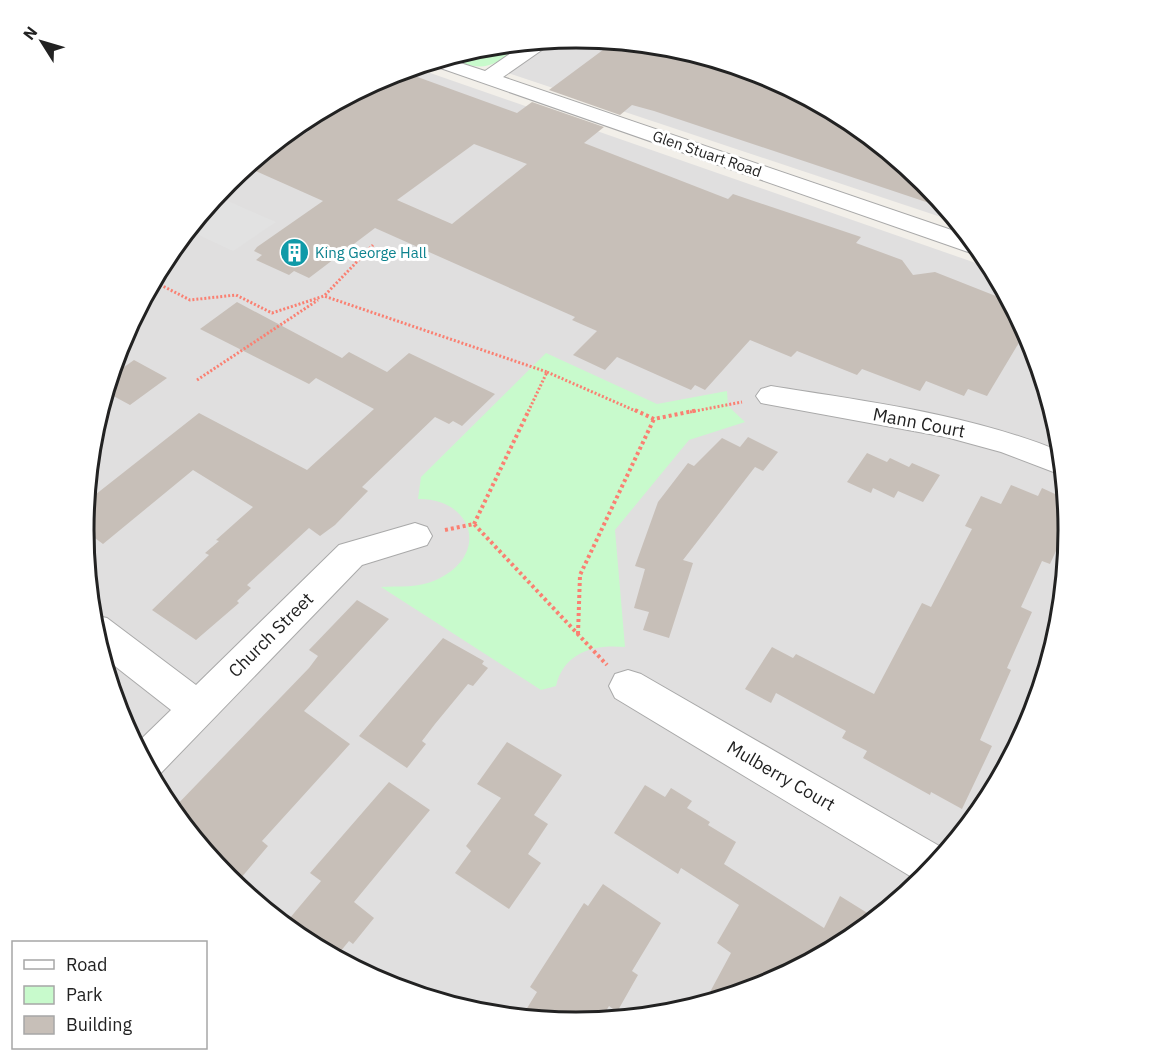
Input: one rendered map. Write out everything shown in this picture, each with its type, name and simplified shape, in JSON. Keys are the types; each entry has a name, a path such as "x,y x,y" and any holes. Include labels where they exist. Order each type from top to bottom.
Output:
{"street":[{"path":"487,79 528,51"},
{"name":"Glen Stuart Road","path":"448,65 963,242"},
{"name":"Mann Court","path":"771,396 946,426 1010,443 1054,461"},
{"name":"Church Street","path":"150,756 351,555 415,536"},
{"path":"106,638 198,709"},
{"name":"Mulberry Court","path":"628,686 927,862"}],"path":[{"path":"197,380 324,296 373,244"},
{"path":"161,285 190,300 236,295 272,313 324,296 547,372 654,418 771,396"},
{"path":"474,524 547,372"},
{"path":"578,634 580,575 654,418"},
{"path":"415,536 474,524"},
{"path":"474,524 628,686"}],"shaded area":[{"path":"576,48 608,49 671,57 732,74 790,98 845,129 895,168 944,218 490,67 512,52"},
{"path":"427,72 979,264 1009,317 1043,406 1050,436 1058,499 1058,562 1055,593 1043,655 1033,686 1009,744 994,772 978,799 939,849 918,872 870,913 845,932 790,963 701,997 671,1004 608,1012 576,1013 514,1009 452,997 421,987 363,963 335,948 308,932 258,893 235,872 194,824 175,799 144,744 110,655 103,625 95,562 94,530 98,468 110,406 120,375 144,317 159,289 175,262 214,212 258,168 308,129 335,113 392,85"},
{"path":"225,200 276,222 233,251 196,234"}],"green space":[{"path":"512,52 488,66 471,66 459,62"},
{"path":"546,353 657,404 727,391 728,406 745,422 689,440 615,530 625,647 602,647 582,653 566,665 556,686 541,690 381,587 429,583 453,569 464,557 469,543 468,530 462,518 452,508 437,501 418,499 421,477"}],"building":[{"path":"604,49 671,57 701,64 790,98 845,129 895,168 932,204 654,111 632,105 620,115 549,90"},
{"path":"415,76 517,113 532,102 604,127 584,143 728,199 733,194 861,237 856,243 902,260 913,275 935,272 998,297 1020,341 987,396 968,389 964,396 926,381 920,391 862,369 857,375 797,351 791,357 750,340 705,390 695,385 691,390 617,357 605,370 573,355 597,331 572,320 575,317 375,228 309,278 294,271 289,275 256,260 262,255 254,251 257,247 323,201 255,171 290,143 309,131 307,130 363,98","holes":["474,144 527,164 452,224 397,200"]},
{"path":"237,302 342,358 349,352 387,372 409,353 495,394 462,426 453,421 449,424 435,417 362,487 368,491 335,525 320,536 309,528 247,585 251,588 237,601 239,603 196,640 152,610 209,555 205,553 219,541 216,540 253,507 193,470 103,544 94,538 95,495 199,413 307,470 374,409 316,378 309,384 200,329"},
{"path":"134,360 167,378 130,405 113,396 123,368"},
{"path":"748,437 778,452 763,471 755,467 683,560 693,563 669,638 643,630 649,612 634,608 645,569 635,566 658,502 688,463 694,466 722,438 740,447"},
{"path":"867,453 887,462 890,458 909,467 912,463 940,475 923,502 898,491 894,498 873,488 871,493 847,482"},
{"path":"1011,485 1038,496 1042,488 1058,495 1059,546 1050,564 1042,561 1021,607 1032,612 1007,668 1011,670 980,740 992,746 962,809 931,792 930,795 863,758 867,751 842,738 846,731 776,693 771,703 745,689 772,647 793,658 796,654 874,694 922,603 931,607 972,529 965,526 981,496 1001,504"},
{"path":"357,600 389,619 304,711 350,744 262,841 268,846 241,878 214,849 178,803 309,668 318,656 309,650"},
{"path":"443,638 484,661 482,664 488,668 473,686 468,684 435,724 422,741 426,744 407,768 359,736"},
{"path":"507,742 562,775 534,815 548,824 528,854 541,863 509,909 455,873 471,851 466,846 501,798 477,784"},
{"path":"389,782 430,810 354,902 374,918 353,944 349,941 341,951 290,918 321,881 310,873"},
{"path":"645,785 665,797 671,788 692,801 687,808 710,822 708,825 736,842 724,864 824,928 840,896 869,914 845,932 790,963 709,995 731,953 717,943 739,905 681,868 678,874 614,833"},
{"path":"603,884 661,923 632,971 638,975 618,1011 609,1006 605,1012 526,1010 537,992 530,987 584,903 588,906"}],"place":[{"name":"King George Hall","path":"294,253"}]}
